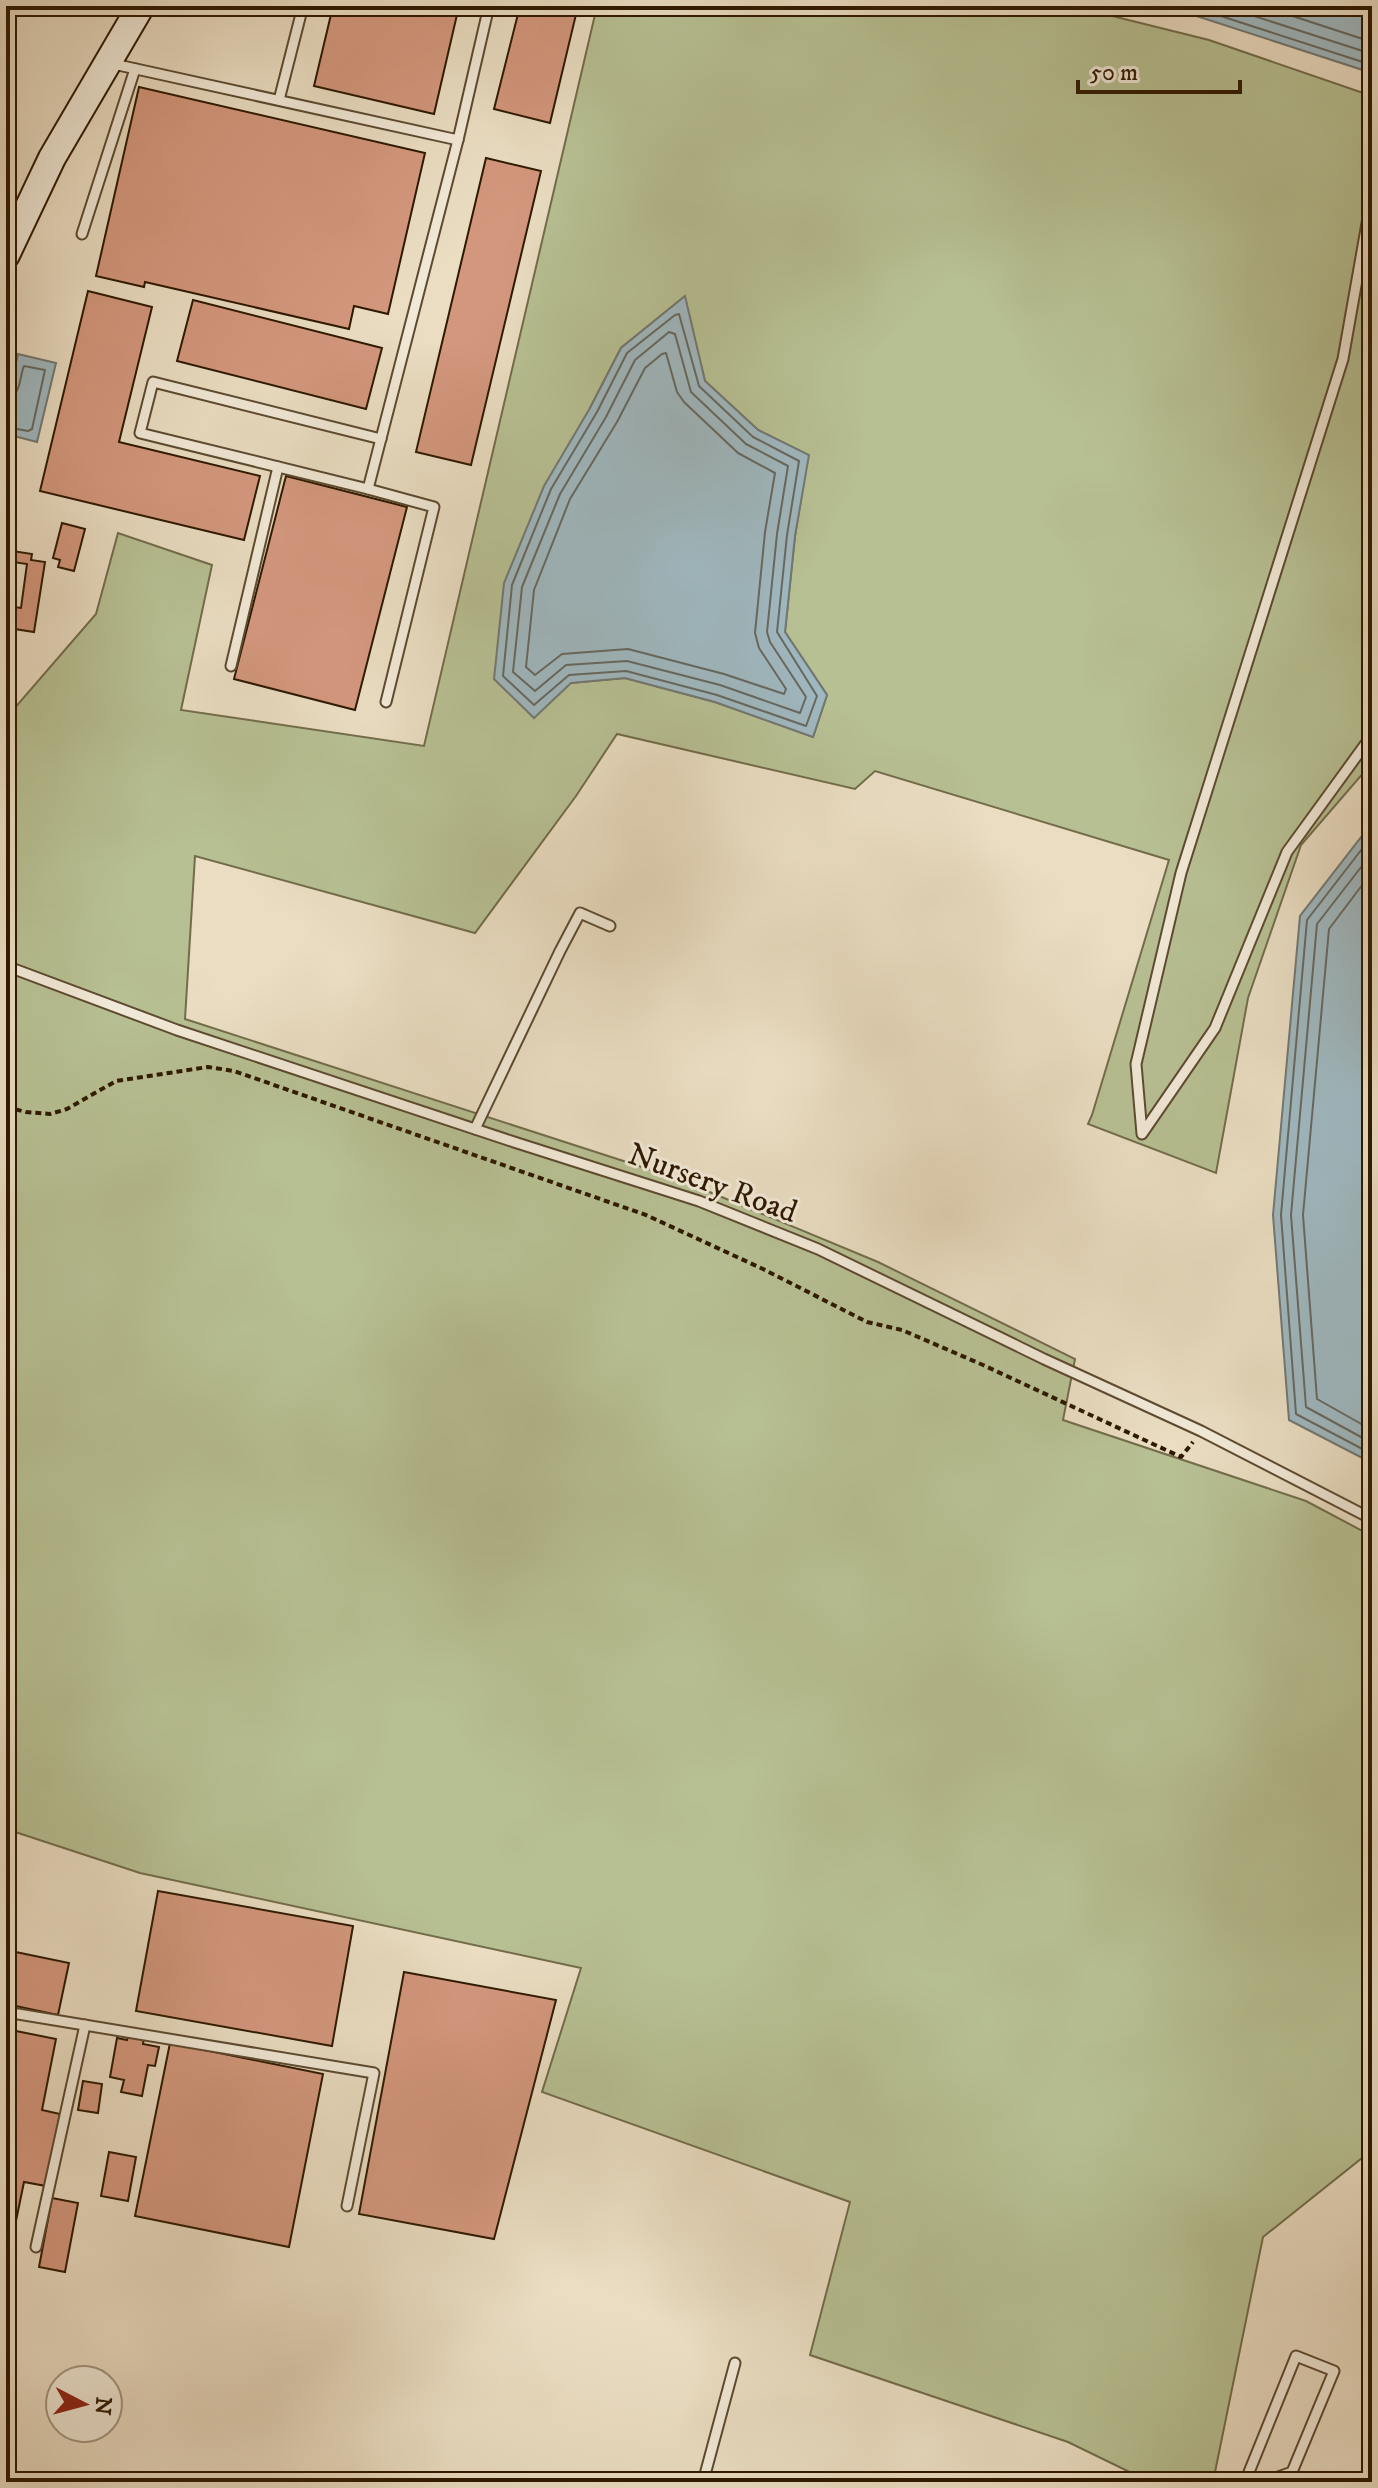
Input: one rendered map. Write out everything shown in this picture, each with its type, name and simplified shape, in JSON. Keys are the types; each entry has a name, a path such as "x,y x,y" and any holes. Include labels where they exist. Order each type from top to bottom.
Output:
{"main road":[{"path":"6,255 52,158 141,6"}],"lane":[{"path":"279,100 303,6"},
{"path":"368,489 458,140 489,6"},
{"path":"107,62 458,140"},
{"path":"82,234 135,69"},
{"path":"1372,195 1343,359 1181,873 1136,1064 1142,1134 1215,1028 1287,852 1372,735"},
{"path":"381,439 153,382 140,433 434,507 386,702"},
{"path":"231,666 278,467"},
{"path":"475,1129 580,913 610,926"},
{"name":"Nursery Road","path":"6,966 177,1030 699,1201 818,1249 1201,1431 1372,1519"},
{"path":"6,2012 374,2073 347,2206"},
{"path":"36,2247 85,2025"},
{"path":"1245,2482 1296,2356 1334,2371 1292,2472 1264,2482"},
{"path":"703,2482 735,2363"}],"path":[{"path":"6,1107 50,1114 67,1109 116,1081 208,1067 234,1071 646,1215 867,1322 902,1330 1181,1457 1201,1431"}],"green space":[{"path":"597,6 1072,6 1209,40 1372,96 1372,763 1301,845 1248,998 1216,1173 1088,1124 1169,860 875,771 855,789 617,734 576,796 475,933 195,856 185,1019 676,1178 878,1262 1075,1359 1063,1420 1306,1501 1372,1536 1372,2150 1263,2237 1213,2482 1150,2482 1068,2442 810,2355 850,2202 542,2092 581,1968 140,1873 6,1829 6,718 96,614 118,533 212,565 181,710 424,746","holes":["684,297 705,381 758,430 808,455 795,536 785,632 827,695 813,737 715,702 625,678 571,683 590,408 621,348"]}],"water":[{"path":"1166,6 1372,6 1372,73 1181,11"},
{"path":"685,296 705,381 758,430 809,455 795,536 785,632 827,695 813,737 715,702 625,678 571,683 534,718 494,679 504,583 544,486 621,348"},
{"path":"18,354 56,363 37,442 6,434 6,405"},
{"path":"1372,823 1372,1463 1289,1420 1273,1215 1300,916"}],"building":[{"path":"333,6 459,6 434,114 314,86"},
{"path":"520,6 578,6 550,123 494,109"},
{"path":"139,87 425,153 388,314 354,306 349,329 145,282 144,287 96,276"},
{"path":"486,158 541,171 471,465 416,452"},
{"path":"88,291 152,307 119,442 260,476 244,540 40,491"},
{"path":"193,300 382,348 366,409 177,361"},
{"path":"286,476 407,507 355,710 234,679"},
{"path":"62,523 85,529 74,571 58,567 60,560 53,558"},
{"path":"6,550 32,554 31,560 45,562 34,632 8,628 6,645 6,606 21,608 27,564 6,561"},
{"path":"158,1891 353,1926 332,2046 136,2011"},
{"path":"6,1950 69,1963 58,2015 6,2004"},
{"path":"404,1972 556,2000 494,2239 359,2214"},
{"path":"6,2029 56,2039 42,2110 60,2114 46,2186 24,2182 9,2255 6,2254"},
{"path":"128,2035 144,2038 143,2044 159,2047 155,2066 148,2065 142,2096 121,2092 124,2080 110,2077 117,2038 127,2040"},
{"path":"170,2043 323,2074 289,2247 135,2216"},
{"path":"83,2081 102,2084 98,2113 78,2110"},
{"path":"109,2152 136,2157 128,2201 101,2196"},
{"path":"52,2198 78,2203 65,2272 39,2267"}]}
